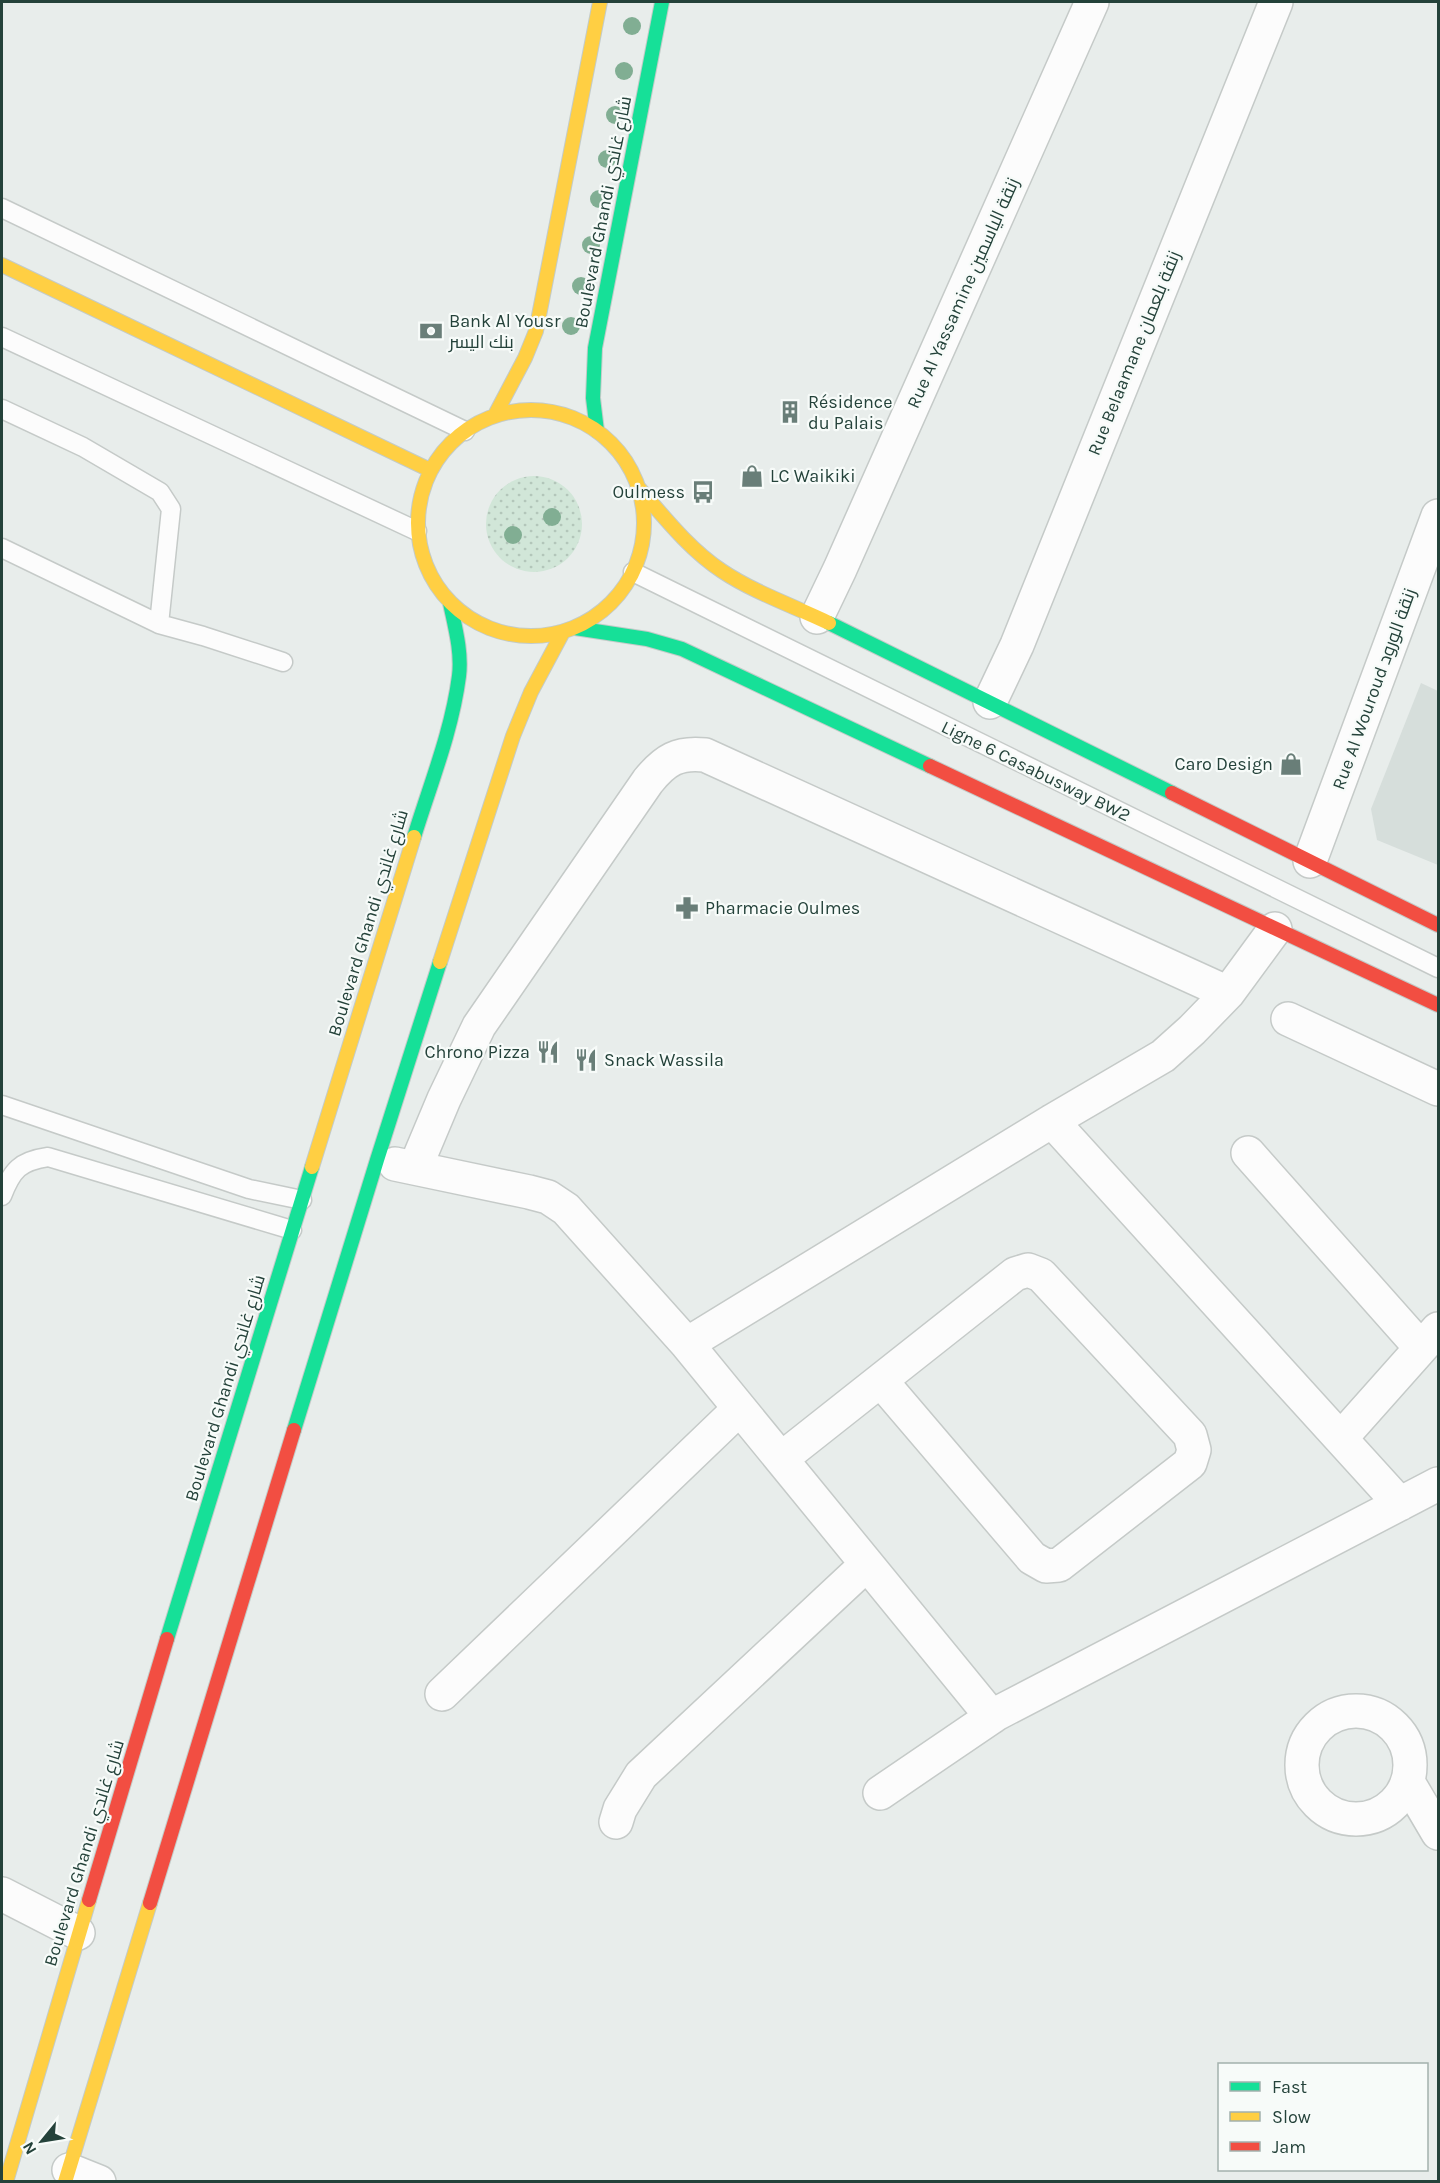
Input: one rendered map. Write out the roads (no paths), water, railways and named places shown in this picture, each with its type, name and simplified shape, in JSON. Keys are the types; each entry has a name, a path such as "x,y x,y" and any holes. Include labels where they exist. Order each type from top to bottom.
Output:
{"main road":[{"path":"495,415 525,358 536,331 600,2"},
{"name":"Boulevard Ghandi شارع غاندي","path":"597,431 593,398 596,348 662,2"},
{"path":"2,265 430,470"},
{"path":"513,411 548,411 581,422 610,442 631,470 638,486 643,504 643,538 633,573 610,606 588,622 569,630 536,637 503,633 471,620 441,593 427,570 417,531 419,503 430,470 451,442 479,421 495,415 513,411"},
{"path":"638,486 688,542 712,563 742,583 990,702 1438,925"},
{"name":"Boulevard Ghandi شارع غاندي","path":"6,2181 78,1933 450,720 459,675 458,641 450,603"},
{"path":"569,630 647,639 682,649 1438,1005"},
{"path":"67,2176 377,1160 513,736 531,692 569,630"}],"street":[{"name":"Rue Al Yassamine زنقة الياسمين","path":"817,617 845,559 1092,2"},
{"name":"Rue Belaamane زنقة بلعمان","path":"990,702 1017,645 1276,2"},
{"name":"Rue Al Wouroud زنقة الورود","path":"1310,861 1438,516"},
{"path":"415,1168 444,1099 479,1026 648,781 665,764 676,757 690,753 705,755 1228,993"},
{"path":"687,1344 1052,1121 1163,1056 1186,1037 1228,993 1275,929"},
{"path":"1288,1019 1438,1089"},
{"path":"1052,1121 1400,1504"},
{"path":"1248,1153 1430,1339 1341,1438"},
{"path":"377,1160 548,1197 566,1209 687,1344 992,1717"},
{"path":"781,1459 1015,1274 1028,1270 1041,1275 1190,1436 1194,1450 1191,1463 1059,1565 1046,1566 1032,1558 881,1381"},
{"path":"442,1694 739,1409"},
{"path":"880,1793 992,1717 1438,1484"},
{"path":"616,1822 620,1809 641,1775 867,1564"},
{"path":"1408,1782 1438,1833"},
{"path":"2,1894 78,1933"},
{"path":"67,2176 99,2181"}],"lane":[{"path":"2,208 465,431"},
{"path":"2,337 417,531"},
{"path":"2,409 83,447 160,492 171,509 159,624"},
{"path":"2,548 159,624 284,662"},
{"name":"Ligne 6 Casabusway BW2","path":"633,573 1438,969"},
{"path":"2,1105 249,1189 302,1200"},
{"path":"2,1196 10,1174 29,1160 48,1157 292,1230"}],"place":[{"name":"Bank Al Yousr بنك اليسر","path":"431,331"},
{"name":"Résidence du Palais","path":"790,412"},
{"name":"LC Waikiki","path":"752,476"},
{"name":"Oulmess","path":"703,492"},
{"name":"Caro Design","path":"1291,764"},
{"name":"Pharmacie Oulmes","path":"687,908"},
{"name":"Chrono Pizza","path":"548,1052"},
{"name":"Snack Wassila","path":"586,1060"}]}
